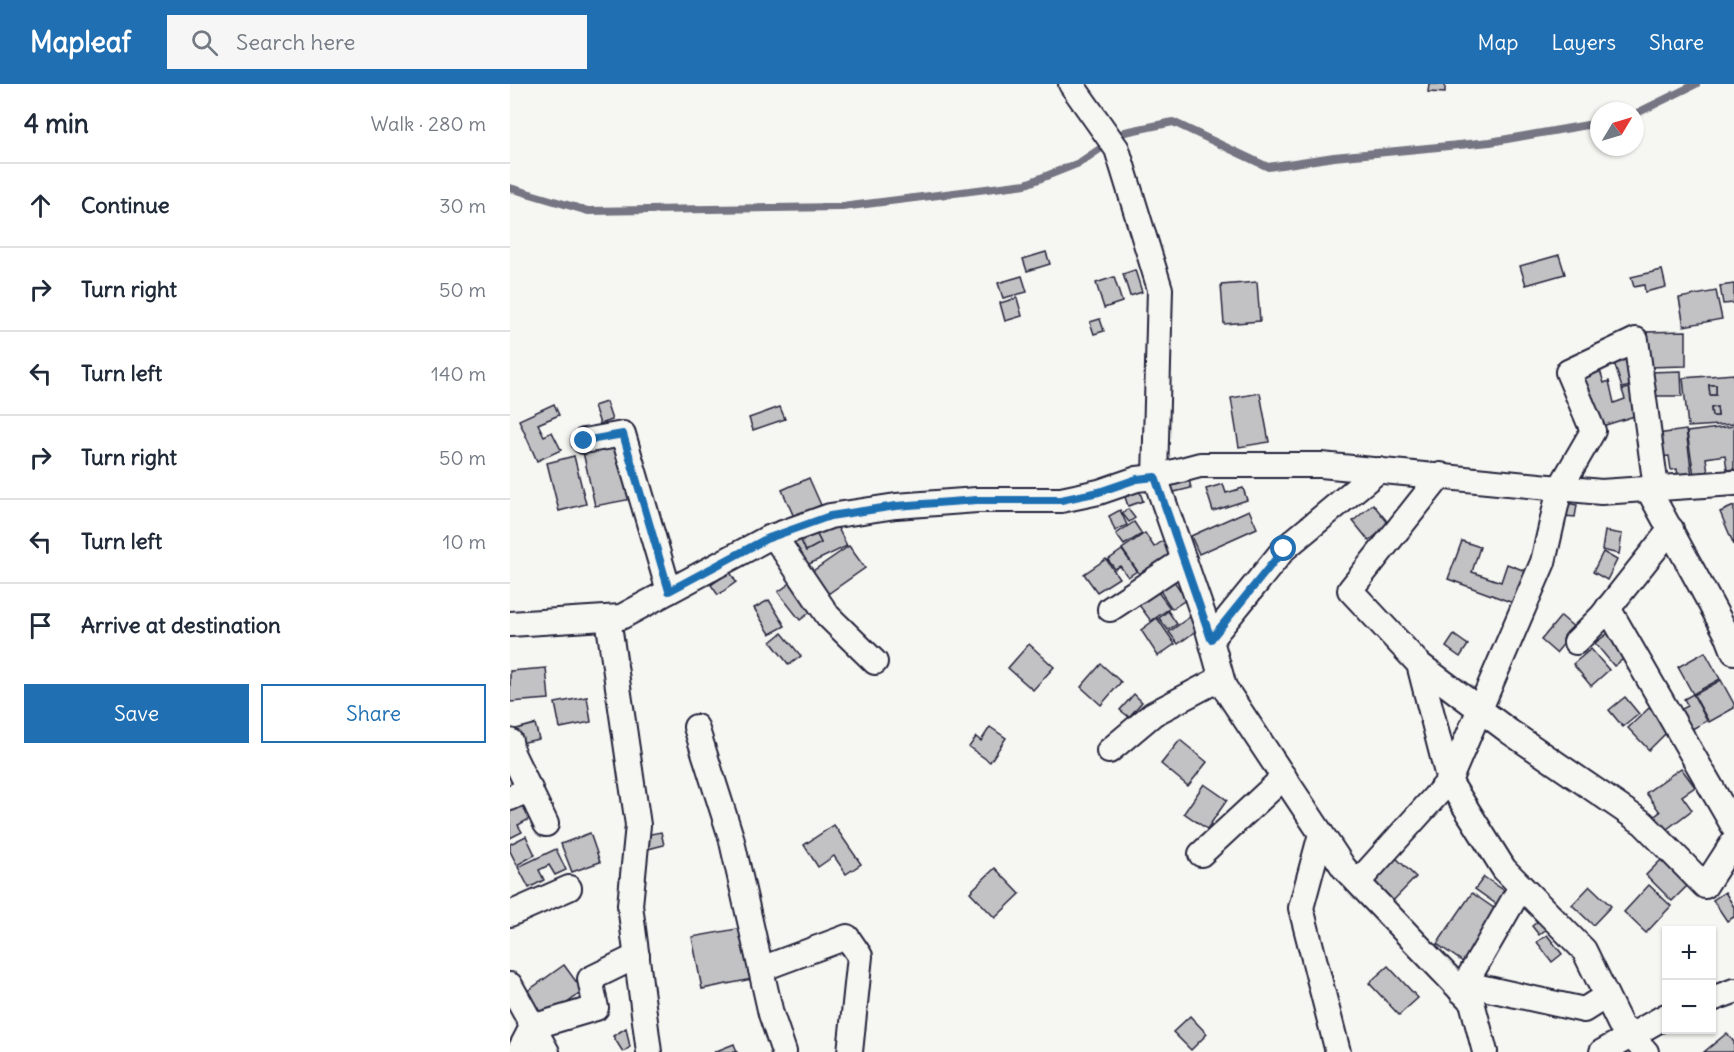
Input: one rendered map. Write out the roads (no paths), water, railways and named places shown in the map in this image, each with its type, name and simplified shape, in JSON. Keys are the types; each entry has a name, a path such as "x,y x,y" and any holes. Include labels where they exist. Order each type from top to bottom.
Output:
{"street":[{"path":"1071,84 1117,149 1160,289 1155,477 1211,639 1224,687 1344,868 1463,988 1472,1002 1485,1052"},
{"path":"1358,882 1449,781 1543,562 1560,488 1593,431 1568,372 1636,340 1652,489 1727,634 1734,652"},
{"path":"584,441 623,434 669,591"},
{"path":"510,624 621,617 774,536 830,516 896,506 977,500 1061,500 1099,492 1137,479 1155,477 1200,465 1321,465 1601,492 1734,483"},
{"path":"1211,639 1284,549 1379,470"},
{"path":"1441,475 1350,590 1419,664 1479,710 1642,823 1705,886 1734,841"},
{"path":"1576,642 1608,608 1671,529"},
{"path":"774,536 828,616 875,662"},
{"path":"1110,609 1184,560"},
{"path":"1608,608 1734,827"},
{"path":"608,618 638,825 630,905 649,1052"},
{"path":"1419,664 1449,781 1504,869 1584,950 1620,1024 1638,1044"},
{"path":"1108,751 1153,714 1221,678"},
{"path":"696,727 731,837 771,1014 784,1052"},
{"path":"510,741 520,794 546,824"},
{"path":"1201,854 1284,777"},
{"path":"1321,834 1301,908 1338,1052"},
{"path":"1463,988 1521,887"},
{"path":"510,914 569,888"},
{"path":"761,969 846,937 860,956 850,1052"},
{"path":"519,1052 532,1027 596,1008 590,979 637,956"},
{"path":"510,985 547,1052"},
{"path":"1463,988 1584,1010 1606,996"},
{"path":"1716,998 1734,991"},
{"path":"1602,1052 1638,1044 1662,1020"}],"waterway":[{"path":"1644,110 1696,84"},
{"path":"510,188 588,211 842,207 1026,184 1079,163 1125,132 1173,122 1268,167 1334,157 1490,142 1590,125"}]}
